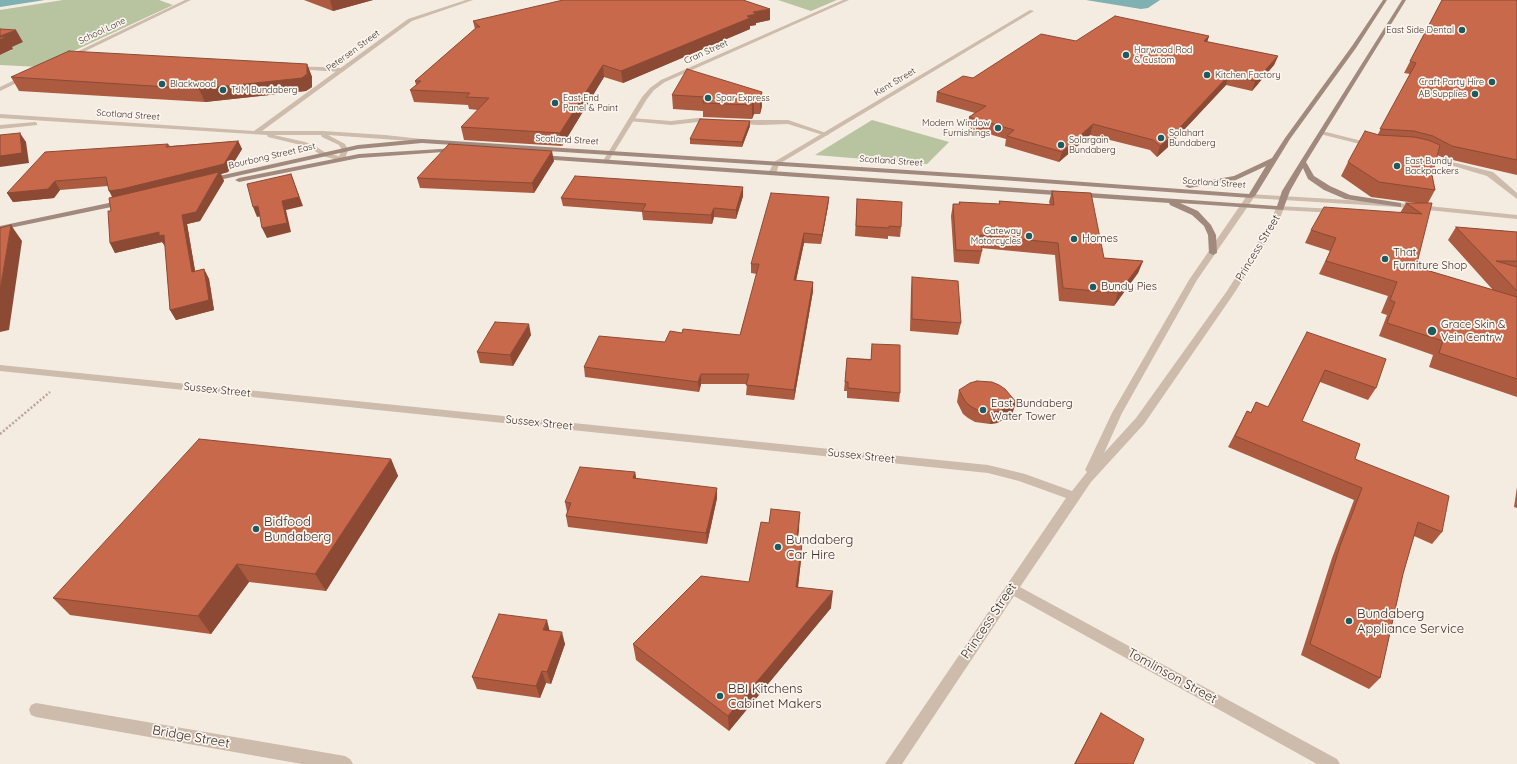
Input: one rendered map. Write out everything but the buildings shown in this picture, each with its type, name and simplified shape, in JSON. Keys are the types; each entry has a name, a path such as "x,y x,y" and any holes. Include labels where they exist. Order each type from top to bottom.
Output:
{"main road":[{"name":"Princess Street","path":"1251,196 1275,158 1354,47 1385,0"},
{"name":"Princess Street","path":"1280,208 1303,162 1404,0"},
{"name":"Scotland Street","path":"422,141 1141,187 1251,196"},
{"name":"Bourbong Street East","path":"389,153 342,159 204,185 324,154 383,144 422,141"},
{"name":"Scotland Street","path":"389,153 453,150 1280,208"},
{"path":"1141,187 1196,185 1223,181 1247,174 1275,158"},
{"path":"1303,162 1311,176 1327,188 1356,198 1398,205"},
{"path":"1147,198 1178,204 1195,213 1210,229 1214,253"},
{"path":"0,228 128,201"}],"street":[{"name":"School Lane","path":"60,61 189,0"},
{"name":"Petersen Street","path":"255,133 415,17 470,0"},
{"name":"Cran Street","path":"606,161 644,98 652,89 663,81 847,0"},
{"name":"Kent Street","path":"776,163 1032,11"},
{"path":"74,55 89,56"},
{"path":"286,67 342,70"},
{"path":"0,89 34,73"},
{"name":"Scotland Street","path":"0,116 255,133 303,132 422,141"},
{"path":"631,120 671,123 698,120 758,123 788,122 826,134"},
{"path":"0,127 63,121"},
{"name":"Scotland Street","path":"303,132 330,138 342,144 345,150"},
{"name":"Scotland Street","path":"255,133 303,143 314,147 324,154 342,159"},
{"path":"1322,133 1378,146"},
{"path":"342,159 345,150"},
{"path":"1420,150 1442,161 1490,174 1517,197"},
{"path":"773,172 776,163"},
{"name":"Scotland Street","path":"1251,196 1398,205 1517,217"},
{"name":"Princess Street","path":"1087,479 1116,412 1193,280 1214,253 1251,196"},
{"name":"Scotland Street","path":"1280,208 1341,211"},
{"name":"Princess Street","path":"893,764 1074,496 1087,479 1145,414 1231,292 1274,223 1280,208"},
{"name":"Scotland Street","path":"1379,212 1477,214"},
{"name":"Sussex Street","path":"0,368 988,469 1021,477 1074,496"},
{"name":"Tomlinson Street","path":"1011,588 1332,764"},
{"name":"Bridge Street","path":"36,710 346,764"}],"path":[{"path":"0,434 71,375"}],"green space":[{"path":"63,0 159,0 173,5 39,67 0,65 0,55 12,50 0,41 0,10"},
{"path":"778,0 837,0 811,11"},
{"path":"872,120 949,142 927,164 815,155"}],"water":[{"path":"0,0 45,0 0,7"},
{"path":"1086,0 1160,0 1148,8 1141,9"}],"place":[{"name":"East Side Dental","path":"1462,30"},
{"name":"Harwood Rod & Custom","path":"1126,55"},
{"name":"Kitchen Factory","path":"1207,75"},
{"name":"Craft Party Hire","path":"1492,82"},
{"name":"Blackwood","path":"162,84"},
{"name":"TJM Bundaberg","path":"223,90"},
{"name":"AB Supplies","path":"1475,94"},
{"name":"Spar Express","path":"708,98"},
{"name":"East End Panel & Paint","path":"555,103"},
{"name":"Modern Window Furnishings","path":"998,128"},
{"name":"Solahart Bundaberg","path":"1161,138"},
{"name":"Solargain Bundaberg","path":"1061,145"},
{"name":"East Bundy Backpackers","path":"1397,166"},
{"name":"Gateway Motorcycles","path":"1029,236"},
{"name":"Homes","path":"1074,239"},
{"name":"That Furniture Shop","path":"1385,259"},
{"name":"Bundy Pies","path":"1093,287"},
{"name":"Grace Skin & Vein Centrw","path":"1432,331"},
{"name":"East Bundaberg Water Tower","path":"983,410"},
{"name":"Bidfood Bundaberg","path":"256,529"},
{"name":"Bundaberg Car Hire","path":"778,547"},
{"name":"Bundaberg Appliance Service","path":"1349,621"},
{"name":"BBI Kitchens Cabinet Makers","path":"720,696"}]}
